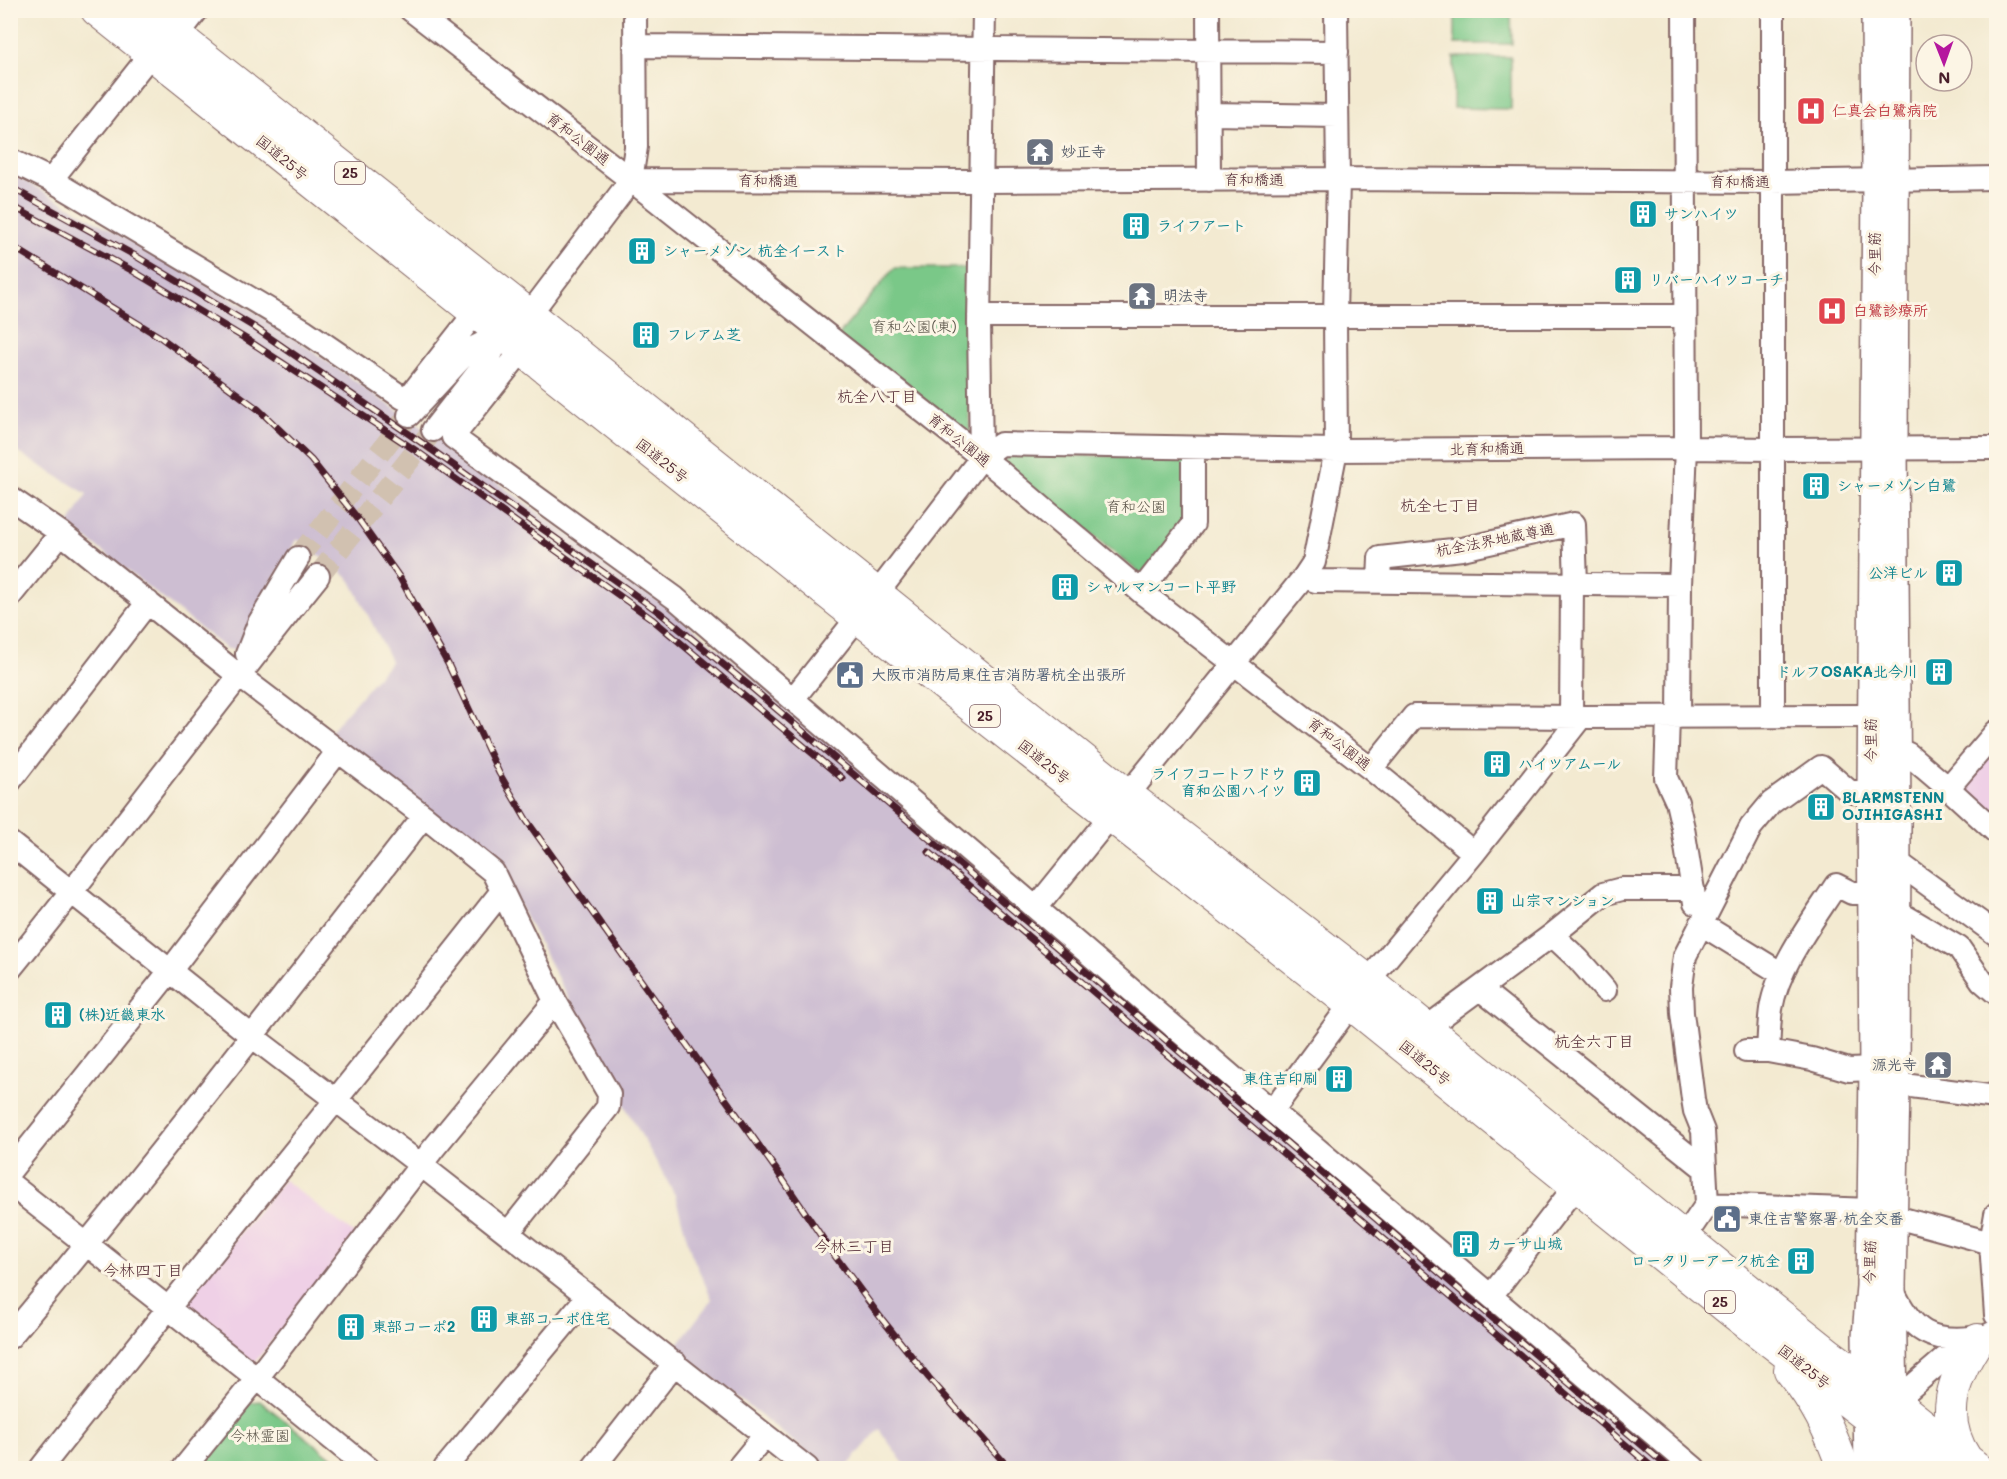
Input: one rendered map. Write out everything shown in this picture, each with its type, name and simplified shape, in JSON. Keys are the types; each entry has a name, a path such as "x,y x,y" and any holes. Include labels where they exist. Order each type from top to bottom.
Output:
{"highway":[{"name":"国道25号","path":"97,10 161,42 529,315 867,606"},
{"name":"国道25号","path":"144,10 161,42 475,313 867,606 1360,993 1584,1174 1684,1238 1867,1382 1895,1438 1934,1468"},
{"name":"国道25号","path":"1360,993 1426,1028 1734,1313 1880,1409 1973,1465"},
{"path":"1734,1313 1777,1355 1803,1386 1822,1415 1843,1468"},
{"path":"1973,1465 1957,1442 1951,1416 1951,1399 1959,1372 1987,1335"}],"main road":[{"name":"今里筋","path":"1875,10 1886,180"},
{"name":"今里筋","path":"1868,1468 1880,1409 1892,1287 1882,1213 1872,1070 1871,716 1884,448 1886,180 1896,10"},
{"name":"今里筋","path":"1867,1382 1866,1336 1870,1286 1882,1213 1896,1088 1896,750 1884,448"},
{"path":"1895,1438 1895,1468"}],"street":[{"path":"51,180 161,42 187,23 197,10"},
{"name":"育和公園通","path":"411,10 631,180 981,458 1141,591 1371,769 1474,853"},
{"path":"635,10 636,147 631,180 529,315 453,437 675,598 1272,1111 1694,1468"},
{"path":"793,699 981,458 979,316 984,10"},
{"path":"1208,10 1209,180"},
{"path":"1036,908 1314,562 1336,450 1335,316 1338,179 1336,10"},
{"path":"1684,10 1686,448 1674,717 1666,778 1677,802 1683,828 1700,926 1782,974"},
{"path":"1773,10 1773,716"},
{"path":"635,46 1337,52"},
{"path":"1208,114 1337,116"},
{"path":"10,160 51,180 305,331 403,398 412,392 475,313"},
{"name":"育和橋通","path":"631,180 1338,179 1772,182 1996,178"},
{"path":"979,316 1685,316"},
{"path":"409,415 469,350 512,342"},
{"path":"433,430 488,360 512,342"},
{"name":"北育和橋通","path":"981,458 1001,444 1336,450 1996,448"},
{"path":"1141,591 1193,524 1193,448"},
{"path":"10,498 60,533 238,675 424,816 492,872 555,1001 609,1094 608,1107 508,1233"},
{"name":"杭全法界地蔵尊通","path":"1379,581 1380,558 1462,549 1574,524 1574,583"},
{"path":"10,596 60,533"},
{"path":"238,675 259,623 298,558"},
{"path":"10,969 72,893 238,675 318,576"},
{"path":"1304,577 1316,580 1680,585"},
{"path":"1272,1111 1360,993 1474,853 1576,717 1574,583"},
{"path":"10,782 147,602"},
{"path":"1371,769 1414,716 1871,716"},
{"path":"1948,788 1996,732"},
{"path":"1896,750 1908,754 1996,832"},
{"path":"10,1171 170,971 338,751"},
{"path":"1684,1238 1707,1204 1703,1131 1693,1099 1682,1013 1681,987 1685,956 1750,827 1771,803 1821,767 1850,792 1871,792"},
{"path":"10,1337 87,1245 253,1037 424,816"},
{"path":"10,843 253,1037 421,1165 807,1468"},
{"path":"1896,861 1995,930 1959,948"},
{"path":"1872,893 1852,893 1836,885 1782,974 1757,1051 1812,1059 1849,1070 1872,1070"},
{"path":"1426,1028 1552,935 1603,894 1622,890 1693,889"},
{"path":"41,1468 502,891"},
{"path":"1896,911 1959,948 1982,981 1996,993"},
{"path":"1552,935 1578,959 1605,990"},
{"path":"1480,989 1705,1169"},
{"path":"184,1468 257,1378 421,1165 555,1001"},
{"path":"1896,1088 1911,1086 1996,1097"},
{"path":"1491,1296 1584,1174"},
{"path":"10,1184 368,1468"},
{"path":"1707,1204 1882,1213 1991,1243"},
{"path":"1996,1214 1991,1243 1996,1315"},
{"path":"1892,1287 1907,1318 1923,1331 1939,1338 1952,1339 1987,1335"},
{"path":"445,1468 588,1296"},
{"path":"1880,1409 1932,1367 1987,1335"},
{"path":"593,1468 675,1363"},
{"path":"738,1468 765,1435"}],"shaded area":[{"path":"11,173 261,315 444,443 667,607 795,711 1684,1468 907,1468 879,1429 846,1468 827,1468 675,1348 712,1299 691,1253 675,1195 621,1099 501,870 330,732 391,661 351,581 297,539 261,601 239,649 227,649 69,525 87,494 11,448"},
{"path":"1996,746 1996,824 1957,791"},
{"path":"284,1180 356,1235 254,1363 179,1307"}],"green space":[{"path":"1455,11 1511,11 1512,44 1455,44"},
{"path":"1454,57 1511,57 1511,109 1453,108"},
{"name":"育和公園(東)","path":"894,268 967,268 970,432 962,436 838,336"},
{"name":"育和公園","path":"1007,454 1189,458 1188,522 1145,577 1003,465"},
{"name":"今林霊園","path":"260,1401 345,1468 196,1468 250,1402"}],"tunnel":[{"path":"298,558 409,415"},
{"path":"318,576 433,430"}],"railway":[{"path":"10,187 134,255 254,327 425,445 659,612 752,688 1669,1468"},
{"path":"10,205 133,271 246,339 418,452 652,619 842,778"},
{"path":"10,245 160,337 258,409 311,460 358,519 400,578 448,664 499,773 527,821 881,1318 929,1378 1009,1468"},
{"path":"929,852 1653,1468"}],"place":[{"name":"仁真会白鷺病院","path":"1811,111"},
{"name":"妙正寺","path":"1040,152"},
{"name":"サンハイツ","path":"1643,214"},
{"name":"ライフアート","path":"1136,226"},
{"name":"シャーメゾン 杭全イースト","path":"642,251"},
{"name":"リバーハイツコーチ","path":"1628,280"},
{"name":"明法寺","path":"1142,296"},
{"name":"白鷺診療所","path":"1832,311"},
{"name":"フレアム芝","path":"646,335"},
{"name":"シャーメゾン白鷺","path":"1816,486"},
{"name":"公洋ビル","path":"1949,573"},
{"name":"シャルマンコート平野","path":"1065,587"},
{"name":"ドルフOSAKA北今川","path":"1939,672"},
{"name":"大阪市消防局東住吉消防署杭全出張所","path":"850,675"},
{"name":"ハイツアムール","path":"1497,764"},
{"name":"ライフコートフドウ 育和公園ハイツ","path":"1307,783"},
{"name":"BLARMSTENN OJIHIGASHI","path":"1821,807"},
{"name":"山宗マンション","path":"1490,901"},
{"name":"(株)近畿東水","path":"58,1015"},
{"name":"源光寺","path":"1938,1065"},
{"name":"東住吉印刷","path":"1339,1079"},
{"name":"東住吉警察署 杭全交番","path":"1727,1219"},
{"name":"カーサ山城","path":"1466,1244"},
{"name":"ロータリーアーク杭全","path":"1801,1261"},
{"name":"東部コーポ住宅","path":"484,1319"},
{"name":"東部コーポ2","path":"351,1327"}],"district":[{"name":"杭全八丁目","path":"877,396"},
{"name":"杭全七丁目","path":"1440,505"},
{"name":"杭全六丁目","path":"1594,1041"},
{"name":"今林三丁目","path":"854,1246"},
{"name":"今林四丁目","path":"143,1270"}]}
